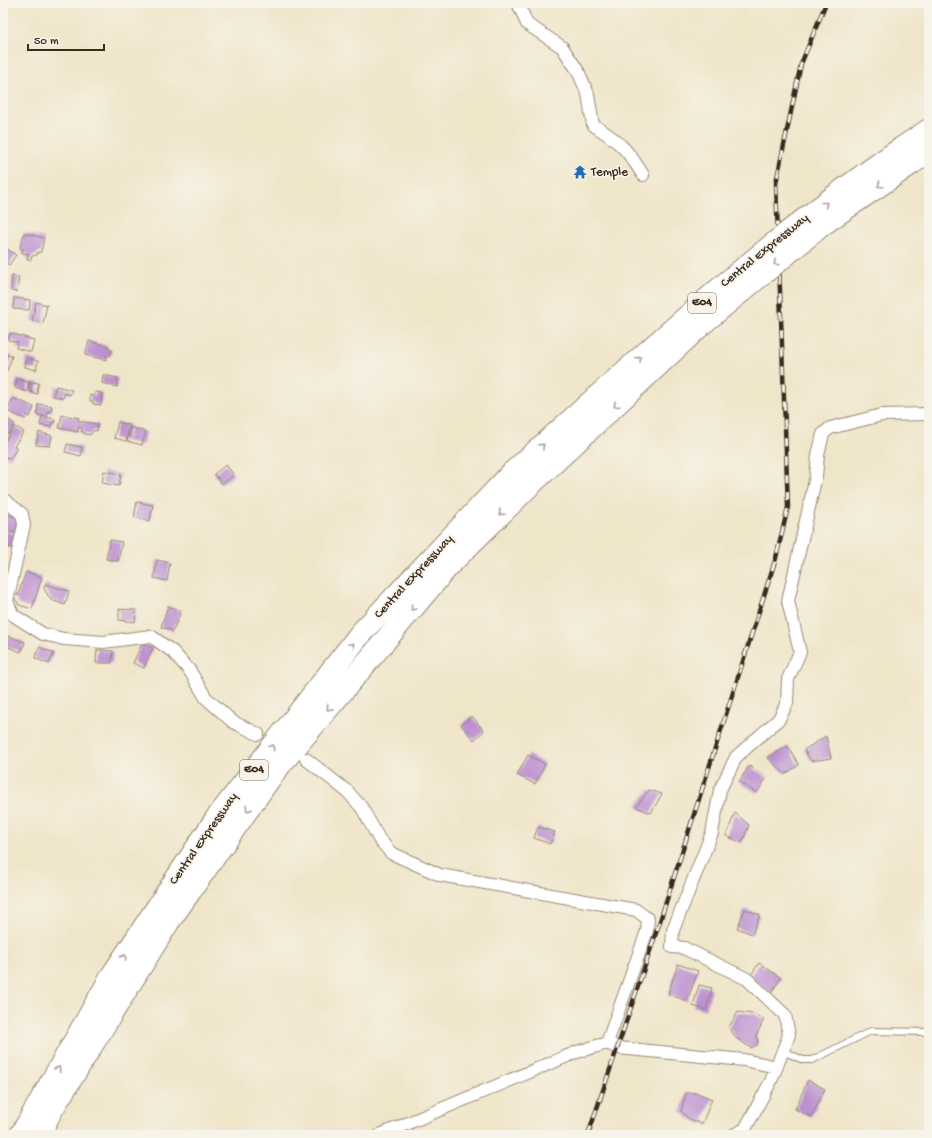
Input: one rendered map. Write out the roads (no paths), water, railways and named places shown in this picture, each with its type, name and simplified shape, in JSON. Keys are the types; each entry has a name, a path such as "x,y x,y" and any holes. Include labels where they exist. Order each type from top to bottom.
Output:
{"highway":[{"name":"Central Expressway","path":"21,1135 45,1107 169,921 275,771 521,479 823,224 914,154 929,130"},
{"name":"Central Expressway","path":"39,1135 45,1107"}],"street":[{"path":"518,3 528,24 562,47 578,71 588,94 593,125 611,135 630,153 643,175"},
{"path":"733,1135 745,1129 777,1068 789,1035 785,1015 747,979 684,948 672,947 673,930 712,833 720,790 736,757 779,719 787,703 788,680 800,652 788,601 816,476 818,455 823,434 830,428 882,415 929,414"},
{"path":"3,499 22,514 24,524 7,601 13,615 43,634 64,639 103,642 151,636 173,652 190,671 206,698 233,722 258,734"},
{"path":"306,759 348,792 362,808 379,839 391,853 440,875 636,910 648,919 647,931 607,1043"},
{"path":"380,1135 577,1052 607,1043 618,1048 744,1060 777,1068"}],"lane":[{"path":"783,1051 803,1060 812,1060 871,1031 929,1032"}],"railway":[{"path":"588,1135 660,921 776,558 788,507 776,183 801,64 826,3"}],"place":[{"name":"Temple","path":"580,172"}]}
